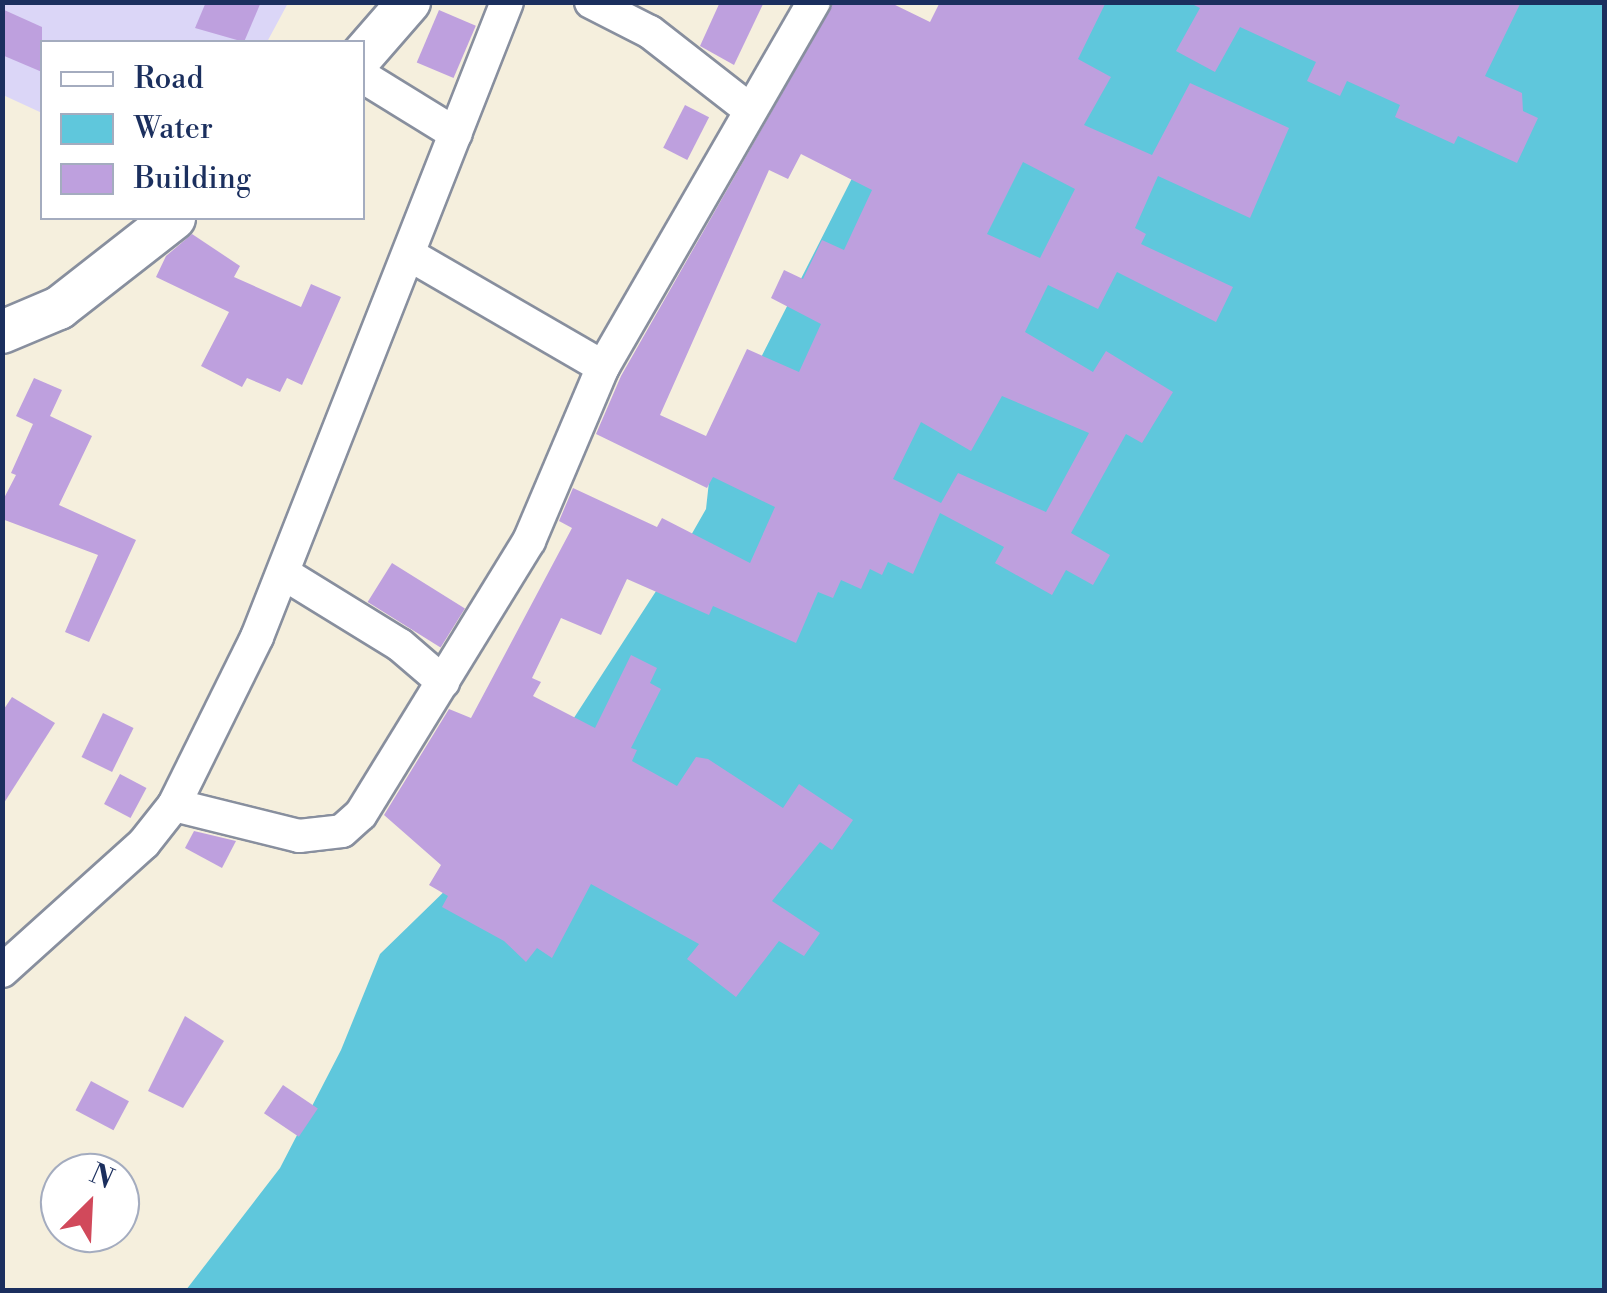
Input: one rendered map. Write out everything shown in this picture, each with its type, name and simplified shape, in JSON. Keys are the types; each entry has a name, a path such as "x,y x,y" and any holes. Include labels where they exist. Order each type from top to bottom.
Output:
{"street":[{"path":"365,53 409,2"},
{"path":"2,971 144,844 174,805 283,573 507,2"},
{"path":"591,2 650,32 749,108"},
{"path":"174,805 299,836 342,830 360,814 529,541 603,367 749,108 814,2"},
{"path":"365,78 456,134"},
{"path":"2,332 59,308 171,220"},
{"path":"410,255 603,367"},
{"path":"283,573 400,646 443,682"}],"shaded area":[{"path":"3,3 288,3 268,40 40,40 40,112 3,95"}],"water":[{"path":"941,3 1604,3 1604,1290 186,1290 280,1168 341,1050 380,954 491,846 682,551 706,509 712,454"}],"building":[{"path":"206,2 261,2 245,40 195,28"},
{"path":"720,2 764,2 734,65 700,46"},
{"path":"834,2 889,2 930,22 940,2 1106,2 1078,59 1111,77 1084,125 1152,155 1190,83 1289,128 1250,218 1158,176 1135,228 1146,234 1141,244 1233,287 1216,322 1117,272 1098,309 1048,285 1025,332 1093,372 1106,351 1173,392 1142,443 1126,434 1071,533 1110,555 1093,585 1066,570 1052,595 995,563 1004,547 940,513 913,574 888,562 882,575 870,569 861,589 841,580 833,598 818,592 796,643 713,606 709,615 627,579 601,635 561,618 532,678 541,682 533,696 595,728 631,655 657,668 650,683 661,689 631,748 637,750 632,761 677,786 696,757 708,759 783,808 799,784 853,820 832,850 820,842 772,901 820,933 804,956 779,941 736,997 687,959 699,944 591,884 552,958 537,948 526,962 504,941 442,907 448,896 429,885 441,865 384,815 449,709 471,718 572,528 559,521 573,488 657,527 662,518 750,563 775,507 713,477 707,488 596,434 621,376","holes":["801,154 872,190 844,250 822,240 803,279 784,270 771,298 821,324 799,372 747,349 706,436 660,415 769,170 788,179","1023,162 1075,189 1040,258 987,234","1002,396 1089,433 1046,512 958,473 941,503 893,479 921,422 971,451"]},
{"path":"1188,2 1521,2 1485,76 1522,93 1523,111 1538,118 1517,163 1458,136 1454,144 1395,117 1400,105 1347,81 1340,96 1307,81 1316,62 1240,27 1215,72 1176,51 1200,8"},
{"path":"2,9 42,27 40,71 2,55"},
{"path":"439,10 476,26 454,78 417,62"},
{"path":"685,105 709,117 687,160 663,148"},
{"path":"192,234 240,266 234,277 301,307 311,284 341,297 302,385 287,378 280,392 247,378 242,387 201,366 229,312 156,277 166,256"},
{"path":"34,378 62,390 50,416 92,436 59,505 136,540 89,642 65,632 98,555 2,519 2,502 16,475 11,473 33,424 16,416"},
{"path":"392,563 465,609 441,648 368,602"},
{"path":"12,697 55,723 2,806 2,712"},
{"path":"103,713 134,728 112,772 82,757"},
{"path":"120,774 146,788 131,818 104,804"},
{"path":"194,831 236,841 222,868 185,848"},
{"path":"185,1016 224,1041 183,1108 148,1091"},
{"path":"91,1081 129,1101 113,1130 76,1110"},
{"path":"283,1085 318,1108 299,1137 264,1113"}]}
